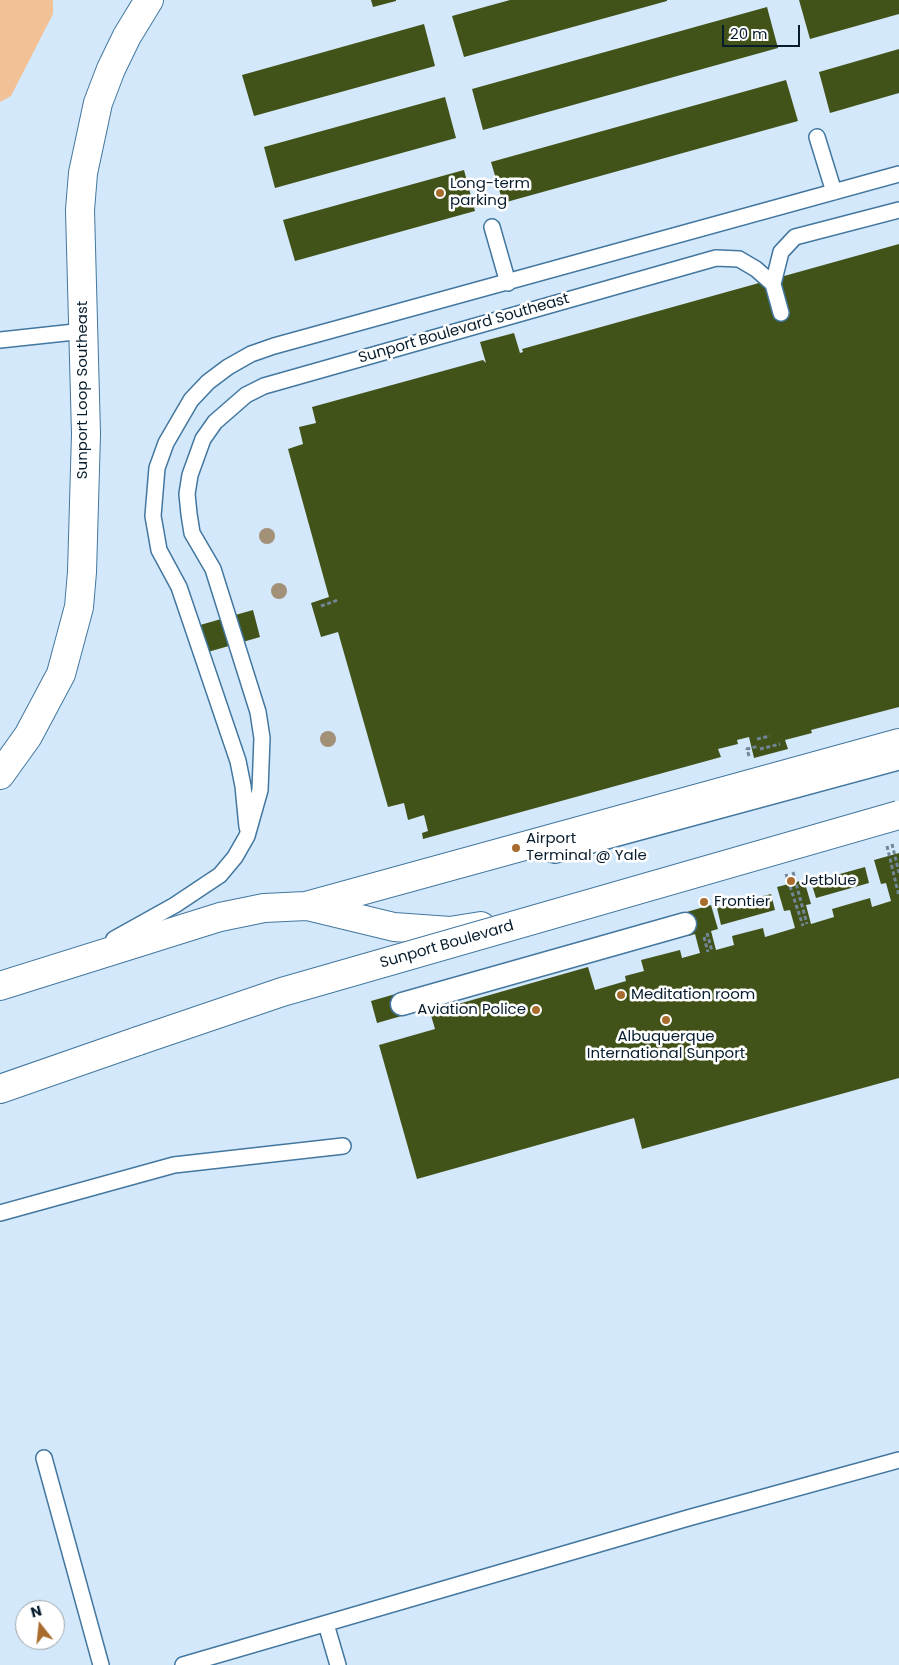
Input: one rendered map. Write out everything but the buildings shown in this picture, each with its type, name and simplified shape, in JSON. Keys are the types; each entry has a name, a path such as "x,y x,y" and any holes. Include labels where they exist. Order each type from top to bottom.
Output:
{"main road":[{"name":"Sunport Loop Southeast","path":"0,775 28,736 61,674 79,607 82,572 86,434 80,210 89,138 98,102 111,68 127,36 149,0"},
{"name":"Sunport Boulevard","path":"7,985 47,970 220,917 264,908 306,906 899,744"},
{"name":"Sunport Boulevard","path":"306,906 394,927 450,932 507,922 899,809"},
{"name":"Sunport Boulevard","path":"0,1089 282,992 899,815"}],"street":[{"path":"402,1004 686,924"}],"lane":[{"path":"817,137 834,192"},
{"path":"248,836 243,786 238,761 182,596 162,559 153,516 157,468 166,443 191,400 215,377 251,354 274,346 899,174"},
{"path":"781,313 773,284 781,252 795,237 899,210"},
{"path":"492,227 508,283"},
{"name":"Sunport Boulevard Southeast","path":"47,970 125,935 204,886 220,875 235,857 248,836 260,790 262,738 258,712 213,569 192,533 187,494 190,475 203,439 215,422 246,395 264,386 716,258 739,259 756,269 773,284"},
{"path":"0,340 84,330"},
{"path":"524,846 555,855 899,762"},
{"path":"0,1213 174,1165 343,1146"},
{"path":"44,1458 101,1665"},
{"path":"183,1665 688,1518 899,1460"},
{"path":"326,1624 338,1665"}],"path":[{"path":"321,606 338,600"},
{"path":"757,739 770,736"},
{"path":"760,749 780,744"},
{"path":"787,847 807,924"}],"shaded area":[{"path":"0,0 53,0 53,14 11,96 0,102"}],"place":[{"name":"Long-term parking","path":"440,193"},
{"name":"Airport Terminal @ Yale","path":"516,848"},
{"name":"Jetblue","path":"791,881"},
{"name":"Frontier","path":"704,902"},
{"name":"Meditation room","path":"621,995"},
{"name":"Aviation Police","path":"536,1010"},
{"name":"Albuquerque International Sunport","path":"666,1020"}]}
